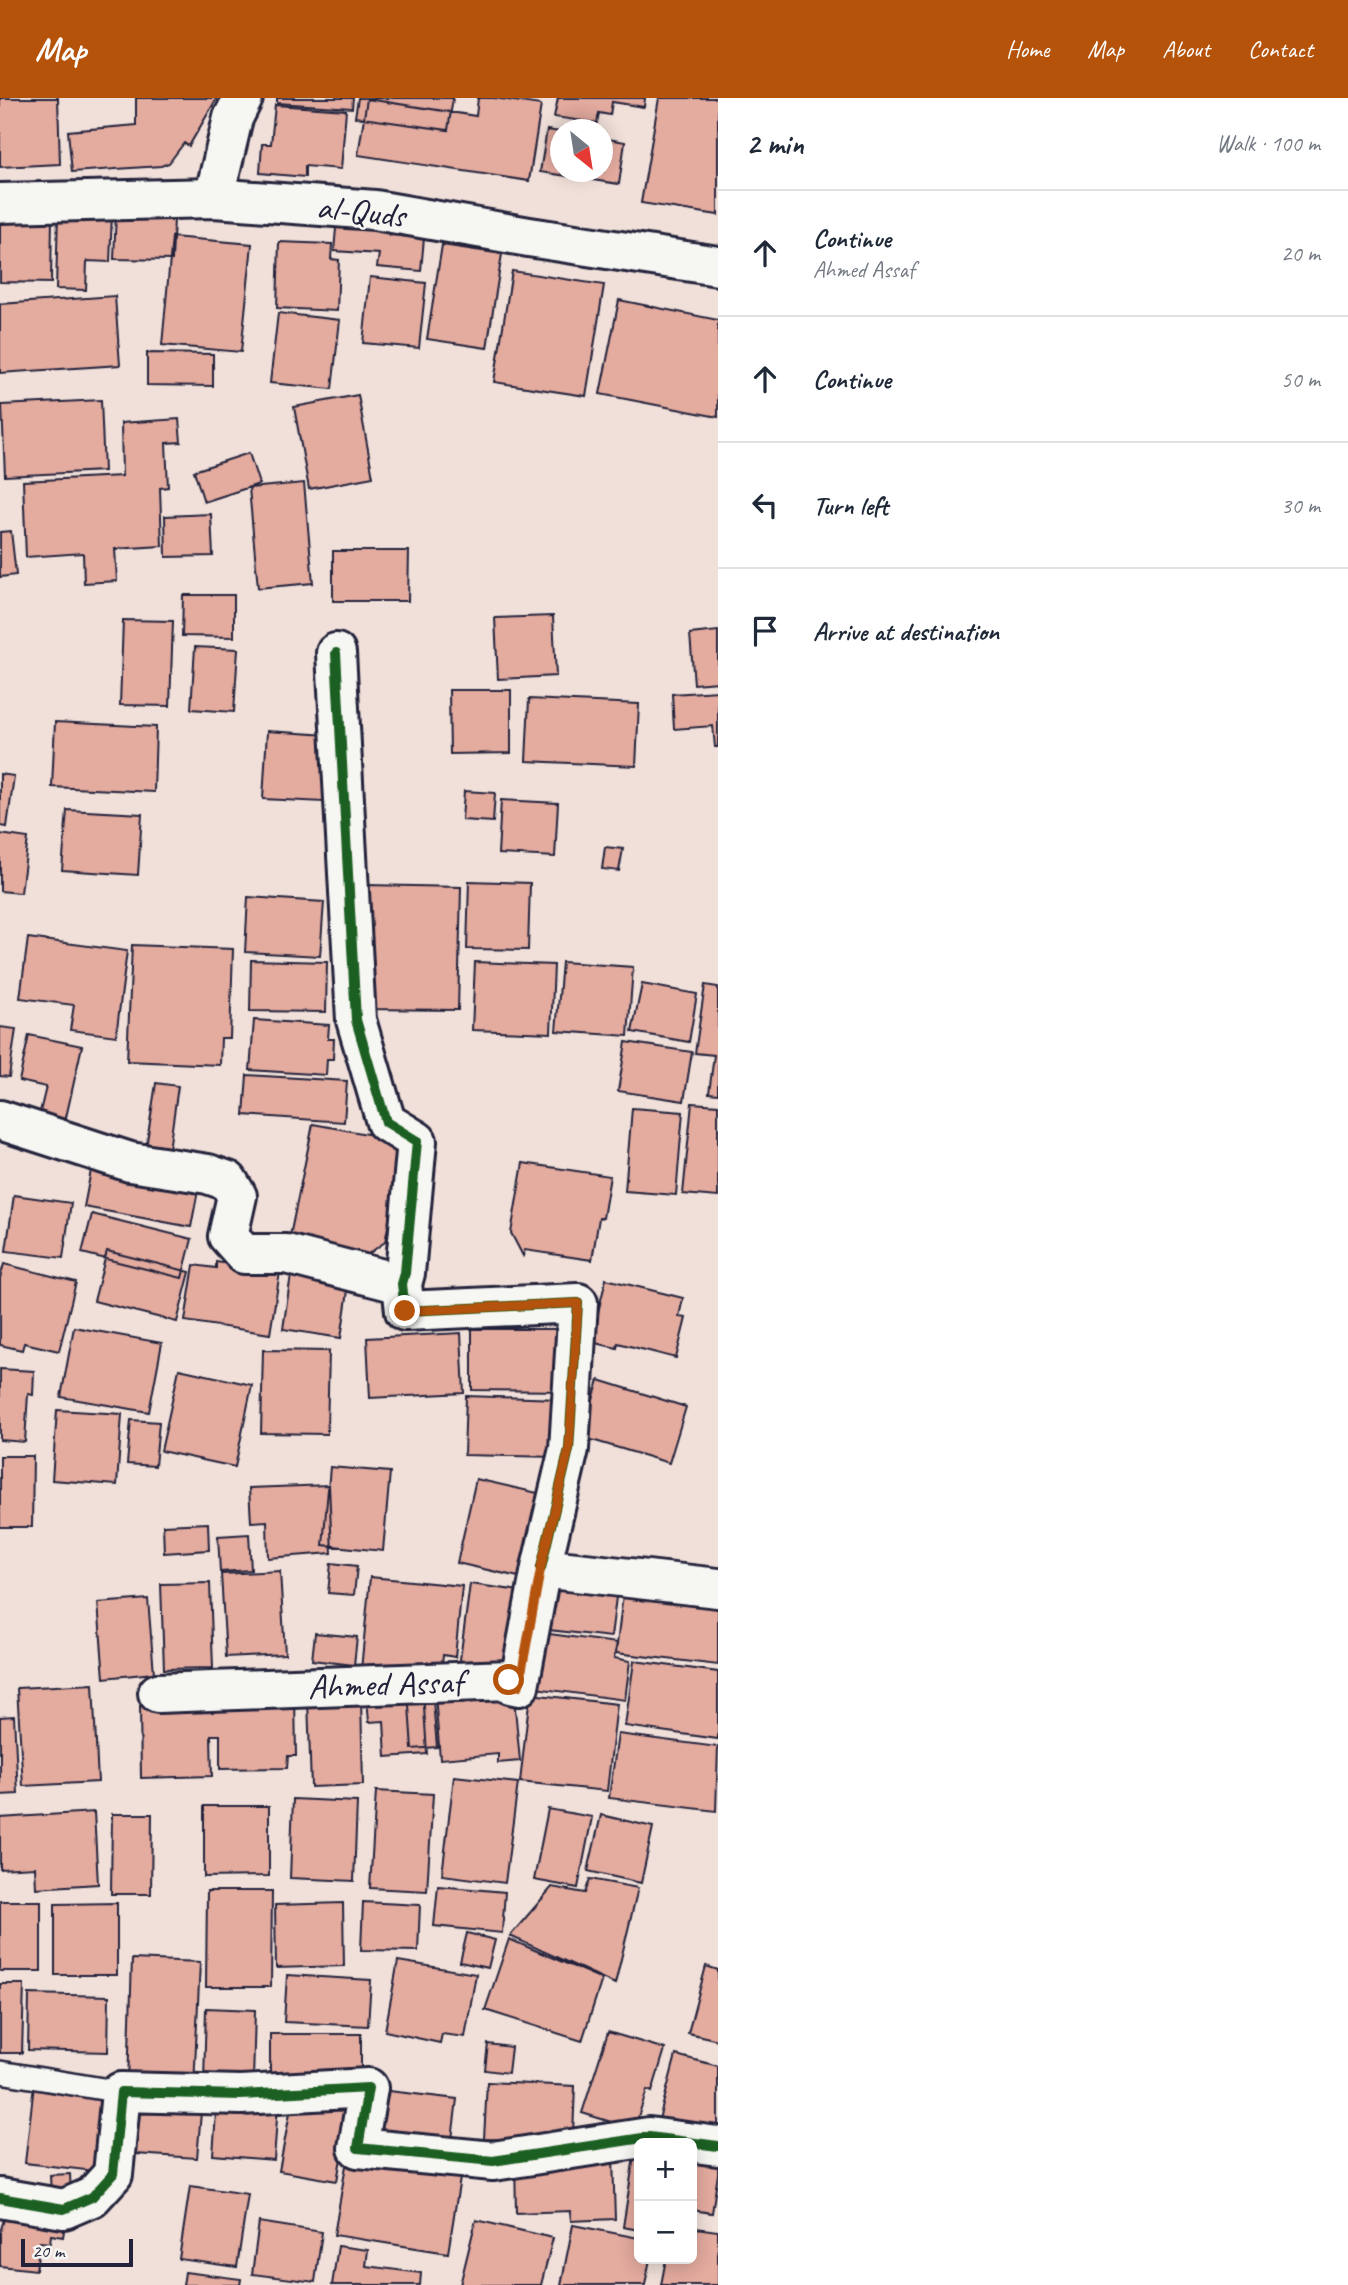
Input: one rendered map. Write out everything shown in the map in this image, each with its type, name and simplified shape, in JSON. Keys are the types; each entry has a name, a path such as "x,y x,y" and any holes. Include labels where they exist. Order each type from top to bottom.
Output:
{"street":[{"path":"214,198 233,118 243,98"},
{"name":"al-Quds","path":"0,203 214,198 375,210 718,266"},
{"path":"336,653 356,1020 386,1122 417,1141 402,1284 405,1311 578,1303 569,1449 541,1567 718,1588"},
{"path":"0,1120 130,1162 208,1174 228,1181 237,1196 228,1236 244,1254 286,1254 402,1284"},
{"name":"Ahmed Assaf","path":"158,1693 509,1680 510,1684 519,1686 541,1567"},
{"path":"0,2198 64,2209 92,2197 113,2174 121,2092 241,2095 368,2088 358,2148 493,2161 649,2137 718,2146"}],"lane":[{"path":"0,2073 121,2092"}],"building":[{"path":"0,98 58,98 60,164 0,167"},
{"path":"136,98 217,98 189,146 184,143 169,163 161,166 72,172 68,131 136,125"},
{"path":"277,98 353,98 352,108 277,103"},
{"path":"358,98 453,98 448,130 355,117"},
{"path":"478,98 541,105 529,181 358,155 367,99 476,116"},
{"path":"558,98 645,98 644,107 612,102 610,115 599,113 598,119 554,117"},
{"path":"659,98 718,98 718,215 641,203"},
{"path":"275,105 346,110 341,169 305,166 305,177 260,173 262,144 271,144"},
{"path":"547,130 550,130 550,174 540,172"},
{"path":"613,140 625,142 619,184 606,182 613,182"},
{"path":"116,211 143,219 174,219 172,260 114,259"},
{"path":"58,212 112,213 110,262 87,261 86,290 56,289"},
{"path":"0,216 52,216 51,283 0,282"},
{"path":"337,217 391,221 389,235 424,238 421,271 377,267 379,254 334,251"},
{"path":"172,237 252,244 241,352 162,345"},
{"path":"279,242 332,244 331,259 339,260 337,311 277,308"},
{"path":"442,245 502,254 487,348 427,339"},
{"path":"512,271 604,285 586,396 494,382"},
{"path":"370,277 426,283 419,348 363,343"},
{"path":"115,296 120,365 0,373 0,304"},
{"path":"619,300 718,320 718,417 600,394"},
{"path":"278,313 340,320 332,389 270,383"},
{"path":"147,353 213,354 213,386 147,385"},
{"path":"358,395 373,477 309,489 294,407"},
{"path":"101,400 104,471 5,476 2,405"},
{"path":"179,419 181,442 166,443 168,487 160,488 162,546 115,549 117,581 84,583 83,553 26,557 23,481 122,476 121,423"},
{"path":"249,453 259,484 204,502 194,471"},
{"path":"304,483 313,583 258,588 249,488"},
{"path":"211,514 213,556 166,557 165,516"},
{"path":"11,531 16,575 0,577 0,532"},
{"path":"333,551 409,551 408,601 333,601"},
{"path":"183,595 234,595 234,637 182,636"},
{"path":"553,616 556,676 498,679 495,618"},
{"path":"123,620 173,621 170,706 120,705"},
{"path":"718,631 718,682 694,684 690,634"},
{"path":"195,647 238,649 234,712 191,709"},
{"path":"449,690 511,690 511,753 450,754"},
{"path":"718,691 718,747 715,747 713,726 674,729 672,694"},
{"path":"529,699 639,704 636,766 526,761"},
{"path":"55,722 156,727 154,792 52,787"},
{"path":"267,731 328,735 324,802 263,799"},
{"path":"0,774 14,776 7,827 0,826"},
{"path":"464,791 495,793 493,822 462,820"},
{"path":"501,800 558,803 555,857 498,854"},
{"path":"67,810 142,814 138,875 62,870"},
{"path":"0,834 28,838 21,893 0,891"},
{"path":"605,847 623,849 619,871 602,869"},
{"path":"469,881 530,883 528,950 467,949"},
{"path":"366,885 461,887 458,1010 363,1009"},
{"path":"248,897 324,902 320,956 245,952"},
{"path":"28,938 127,951 116,1036 70,1030 74,1005 20,998"},
{"path":"132,945 233,949 230,1038 221,1038 220,1065 127,1061"},
{"path":"251,960 327,962 326,1012 250,1011"},
{"path":"475,962 554,965 551,1033 472,1030"},
{"path":"562,962 633,967 628,1036 556,1031"},
{"path":"642,984 697,994 689,1042 632,1032"},
{"path":"705,985 718,987 718,1094 709,1093 714,1055 695,1053"},
{"path":"254,1020 329,1025 328,1039 334,1039 333,1059 327,1059 326,1075 250,1070"},
{"path":"0,1027 16,1029 9,1077 0,1076"},
{"path":"29,1035 82,1046 65,1122 39,1116 46,1087 19,1081"},
{"path":"626,1042 692,1052 684,1101 618,1091"},
{"path":"247,1075 347,1081 344,1122 244,1115"},
{"path":"156,1083 178,1086 168,1157 145,1154"},
{"path":"692,1103 718,1105 718,1197 683,1194"},
{"path":"632,1108 683,1112 676,1195 625,1191"},
{"path":"313,1124 405,1141 385,1242 364,1257 289,1241"},
{"path":"93,1160 200,1180 191,1227 84,1207"},
{"path":"523,1163 610,1176 592,1260 525,1250 523,1256 511,1233"},
{"path":"14,1195 71,1203 63,1258 6,1251"},
{"path":"92,1214 192,1239 182,1278 82,1253"},
{"path":"107,1251 190,1272 177,1322 94,1301"},
{"path":"216,1262 280,1272 270,1334 185,1321 194,1265 216,1268"},
{"path":"4,1264 76,1282 59,1351 24,1343 22,1350 0,1345 0,1278"},
{"path":"292,1268 350,1277 341,1338 283,1329"},
{"path":"606,1279 683,1298 679,1317 686,1318 676,1358 618,1343 617,1348 591,1342"},
{"path":"74,1327 162,1343 149,1412 61,1397"},
{"path":"472,1329 570,1329 569,1391 472,1390"},
{"path":"461,1333 464,1393 370,1398 367,1338"},
{"path":"263,1350 329,1351 327,1434 261,1433"},
{"path":"0,1369 34,1371 33,1395 28,1394 25,1442 0,1440"},
{"path":"179,1369 252,1385 235,1467 161,1451"},
{"path":"599,1380 686,1407 669,1463 582,1437"},
{"path":"466,1396 559,1399 557,1457 464,1455"},
{"path":"57,1410 122,1414 117,1485 52,1480"},
{"path":"131,1420 159,1422 155,1466 127,1464"},
{"path":"0,1456 33,1456 32,1527 0,1527"},
{"path":"330,1467 390,1472 383,1551 323,1545"},
{"path":"476,1479 542,1494 523,1578 457,1563"},
{"path":"329,1485 332,1553 268,1558 267,1521 251,1522 249,1488"},
{"path":"208,1523 209,1550 164,1553 163,1525"},
{"path":"249,1534 251,1570 220,1572 218,1536"},
{"path":"331,1563 357,1566 354,1595 328,1593"},
{"path":"280,1571 285,1654 226,1657 221,1574"},
{"path":"370,1577 462,1586 455,1657 443,1655 441,1669 361,1670"},
{"path":"546,1580 617,1589 611,1637 540,1629"},
{"path":"210,1583 213,1668 164,1669 161,1584"},
{"path":"470,1584 528,1592 517,1674 459,1667"},
{"path":"624,1586 718,1597 718,1665 616,1653"},
{"path":"148,1599 154,1673 104,1678 98,1603"},
{"path":"315,1633 357,1637 354,1665 312,1660"},
{"path":"542,1633 617,1643 614,1658 630,1661 625,1700 535,1688"},
{"path":"634,1661 718,1672 718,1739 625,1726"},
{"path":"93,1684 98,1782 23,1786 17,1688"},
{"path":"366,1686 423,1692 427,1754 386,1757 384,1721 369,1722"},
{"path":"513,1687 520,1761 498,1763 498,1754 440,1759 435,1694"},
{"path":"432,1689 437,1747 412,1749 408,1691"},
{"path":"530,1694 617,1704 607,1791 520,1782"},
{"path":"295,1695 296,1756 288,1756 287,1768 220,1769 220,1735 211,1735 212,1776 141,1778 140,1706 211,1705"},
{"path":"361,1698 363,1785 311,1787 308,1700"},
{"path":"14,1716 18,1794 0,1795 0,1717"},
{"path":"618,1734 718,1747 716,1811 609,1798"},
{"path":"454,1776 518,1783 505,1883 442,1875"},
{"path":"376,1791 433,1794 427,1891 370,1888"},
{"path":"293,1799 357,1802 354,1881 290,1878"},
{"path":"204,1806 269,1806 269,1876 204,1877"},
{"path":"548,1809 592,1817 578,1888 534,1880"},
{"path":"94,1812 98,1884 36,1888 35,1867 0,1869 0,1818"},
{"path":"112,1814 152,1814 151,1894 111,1894"},
{"path":"601,1815 653,1827 641,1883 588,1871"},
{"path":"590,1879 638,1888 615,1984 510,1936 552,1887 585,1893"},
{"path":"438,1886 505,1892 502,1933 434,1926"},
{"path":"207,1891 272,1891 271,1987 206,1987"},
{"path":"0,1901 41,1901 41,1971 0,1971"},
{"path":"363,1902 420,1905 418,1951 361,1950"},
{"path":"117,1903 117,1975 55,1975 55,1904"},
{"path":"343,1903 344,1966 276,1968 275,1905"},
{"path":"467,1933 495,1940 488,1968 460,1962"},
{"path":"509,1939 602,1979 582,2041 485,2010"},
{"path":"132,1959 200,1962 194,2086 128,2083"},
{"path":"398,1961 476,1974 465,2037 442,2034 440,2043 385,2031"},
{"path":"706,1966 718,1970 718,2040 688,2033"},
{"path":"287,1975 371,1980 368,2026 284,2022"},
{"path":"0,1984 24,1984 22,2053 0,2053"},
{"path":"29,1994 109,1996 108,2052 28,2050"},
{"path":"206,2008 255,2010 253,2082 204,2081"},
{"path":"608,2032 665,2049 652,2092 647,2090 634,2129 582,2113"},
{"path":"270,2034 361,2034 361,2082 270,2082"},
{"path":"488,2044 511,2047 508,2073 485,2070"},
{"path":"676,2055 718,2066 718,2130 657,2127"},
{"path":"487,2082 575,2086 573,2135 551,2141 484,2139"},
{"path":"34,2085 103,2092 94,2171 25,2163"},
{"path":"380,2090 457,2099 451,2148 373,2139"},
{"path":"294,2091 351,2101 337,2181 279,2171"},
{"path":"140,2096 202,2101 197,2158 135,2154"},
{"path":"217,2099 278,2104 274,2160 213,2155"},
{"path":"697,2153 718,2156 712,2213 697,2211"},
{"path":"348,2154 461,2172 448,2253 334,2235"},
{"path":"634,2157 634,2229 623,2227"},
{"path":"613,2158 615,2219 571,2221 570,2211 516,2213 515,2161"},
{"path":"70,2174 71,2195 51,2196 50,2175"},
{"path":"190,2186 248,2194 237,2267 179,2259"},
{"path":"9,2204 67,2212 63,2237 51,2235 50,2243 40,2242 36,2270 0,2266 0,2232"},
{"path":"476,2220 553,2238 541,2285 460,2285"},
{"path":"259,2222 322,2232 315,2282 252,2274"},
{"path":"573,2225 634,2237 634,2264 649,2264 645,2285 561,2285"},
{"path":"697,2228 718,2231 718,2285 661,2285 665,2264 697,2264"},
{"path":"338,2246 368,2250 366,2266 421,2273 420,2285 332,2285"},
{"path":"185,2272 241,2279 240,2285 183,2285"}],"cycle path":[{"path":"336,653 356,1020 386,1122 417,1141 402,1284 405,1311 578,1303 569,1449 541,1568"},
{"path":"0,2198 64,2209 92,2197 113,2174 121,2092 241,2095 368,2088 358,2148 493,2161 649,2137 718,2146"}],"route":[{"path":"405,1311 578,1303 569,1449 541,1567 519,1686 510,1684 509,1680"}]}
